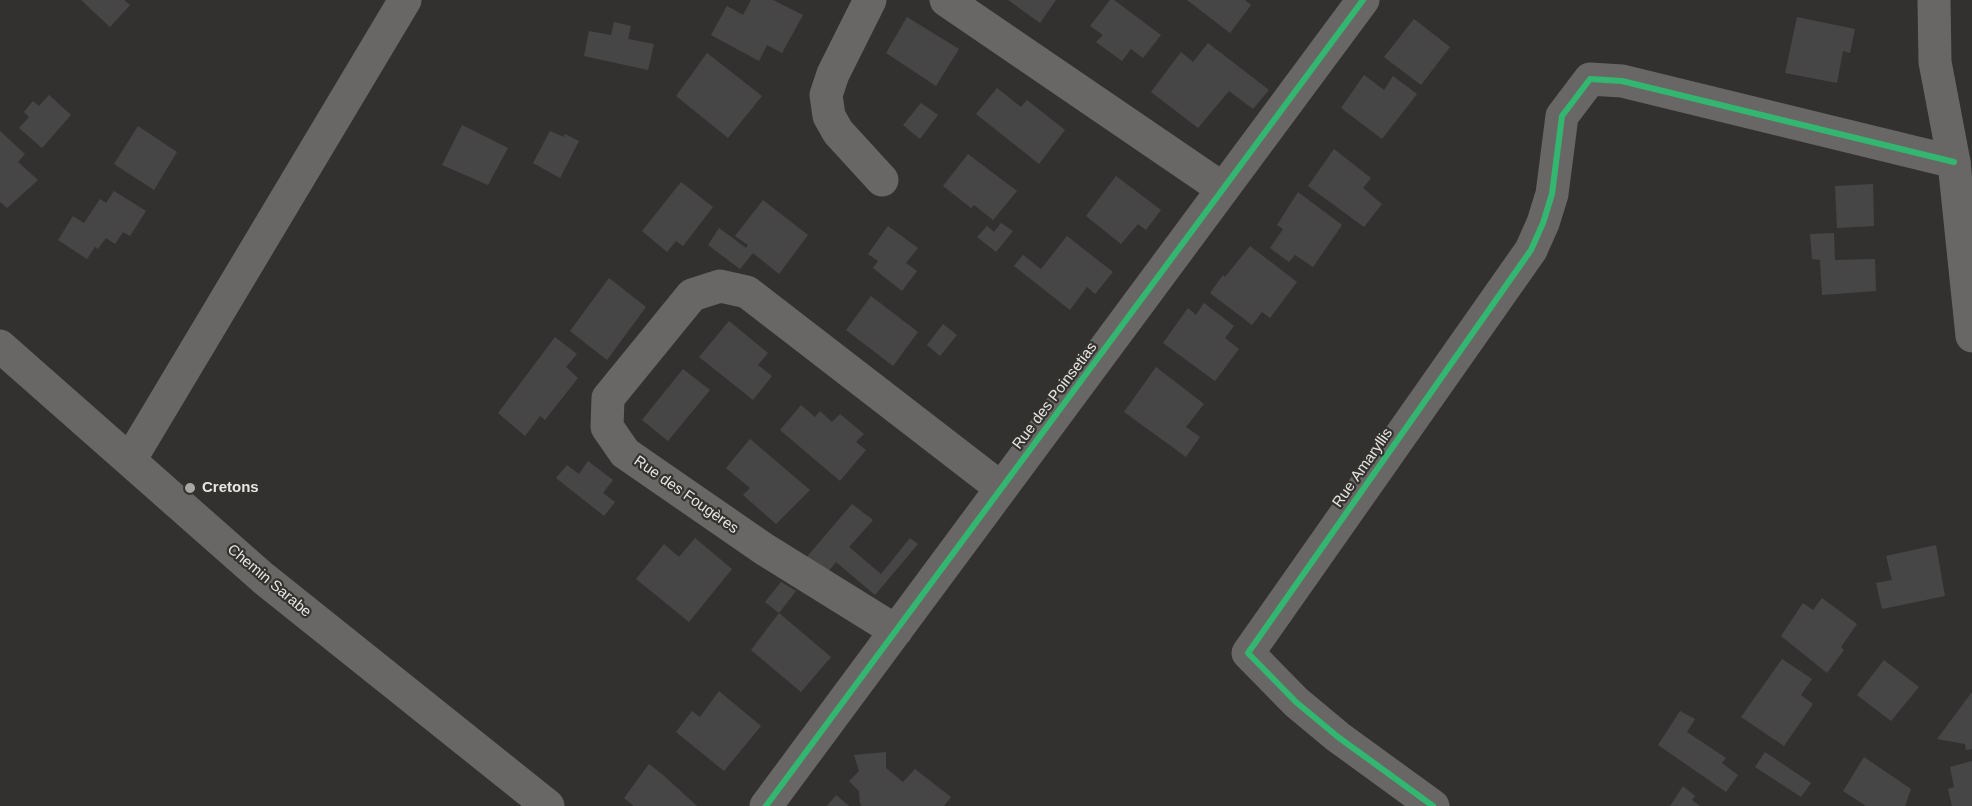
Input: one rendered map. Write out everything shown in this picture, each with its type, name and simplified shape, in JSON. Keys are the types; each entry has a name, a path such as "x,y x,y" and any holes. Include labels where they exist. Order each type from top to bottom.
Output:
{"street":[{"path":"130,460 405,0"},
{"path":"870,0 833,74 826,95 828,116 838,132 882,180"},
{"path":"946,0 1223,189"},
{"name":"Rue des Poinsetias","path":"766,806 1363,0"},
{"path":"1934,0 1935,62 1954,162 1972,336"},
{"name":"Rue Amaryllis","path":"1433,806 1347,744 1304,709 1248,653 1531,250 1544,223 1552,194 1562,116 1590,79 1622,81 1954,162"},
{"name":"Rue des Fougères","path":"896,631 764,549 625,453 608,427 608,398 692,295 720,286 747,292 1001,489"},
{"name":"Chemin Sarabe","path":"0,346 263,578 548,806"}],"building":[{"path":"81,0 124,0 130,5 110,27"},
{"path":"751,0 773,0 803,15 782,53 767,45 759,61 711,35 727,6 743,15"},
{"path":"1008,0 1056,0 1040,23"},
{"path":"1110,0 1114,0 1161,35 1143,58 1131,49 1122,61 1096,42 1103,35 1090,26"},
{"path":"1187,0 1245,0 1251,5 1230,33"},
{"path":"907,17 959,49 936,86 886,53"},
{"path":"1797,17 1855,29 1850,53 1843,51 1837,83 1785,73"},
{"path":"1414,19 1450,47 1421,85 1384,57"},
{"path":"614,22 631,26 628,39 654,44 648,70 584,56 589,31 611,35"},
{"path":"1208,43 1269,90 1253,109 1229,91 1198,128 1151,92 1181,52 1193,62"},
{"path":"707,53 762,96 728,138 676,96"},
{"path":"1364,75 1384,90 1393,76 1417,94 1382,139 1341,108"},
{"path":"997,88 1021,107 1027,100 1065,130 1039,164 976,114"},
{"path":"49,95 71,115 42,148 19,128 29,117 24,112 33,101 39,106"},
{"path":"921,103 938,115 920,139 903,125"},
{"path":"462,125 508,148 488,185 442,165"},
{"path":"138,126 177,152 154,190 114,164"},
{"path":"0,131 25,154 18,162 38,180 7,208 0,202"},
{"path":"550,131 564,137 565,134 579,141 560,178 533,163"},
{"path":"1334,149 1371,178 1363,188 1382,204 1364,227 1308,186"},
{"path":"968,154 1017,191 993,220 974,205 971,208 943,186"},
{"path":"1116,176 1161,210 1146,230 1138,224 1121,244 1086,216"},
{"path":"681,182 713,207 683,246 676,241 667,252 642,231"},
{"path":"1873,184 1874,226 1837,228 1835,186"},
{"path":"114,191 146,211 130,236 123,232 115,244 106,238 98,249 95,247 87,259 58,240 73,216 84,223 100,199 106,203"},
{"path":"1298,192 1342,225 1313,267 1295,255 1289,262 1270,248 1283,229 1277,225"},
{"path":"763,200 808,235 779,274 753,253 740,269 708,245 719,228 746,248 748,245 735,236"},
{"path":"1001,223 1013,231 996,252 977,237 987,226 994,232"},
{"path":"888,226 918,248 906,263 917,271 902,291 873,268 878,261 868,254"},
{"path":"1834,233 1835,260 1875,259 1876,291 1822,295 1820,260 1812,259 1810,234"},
{"path":"1067,236 1113,272 1095,294 1087,287 1070,310 1014,266 1023,255 1041,269"},
{"path":"1250,246 1297,282 1270,318 1262,312 1252,325 1210,293"},
{"path":"609,278 646,307 607,360 570,331"},
{"path":"871,296 918,332 893,366 846,330"},
{"path":"1204,303 1234,326 1225,338 1239,349 1215,381 1163,343 1188,308 1196,315"},
{"path":"729,321 768,353 758,365 772,376 753,400 699,357"},
{"path":"943,324 957,335 940,356 927,345"},
{"path":"555,337 577,354 566,367 578,378 545,420 540,416 525,436 498,413"},
{"path":"1156,367 1204,404 1186,427 1200,437 1186,457 1124,412"},
{"path":"683,369 710,390 668,441 642,420"},
{"path":"801,405 815,417 820,411 832,422 840,414 864,434 856,442 866,450 840,481 780,430"},
{"path":"750,439 810,490 776,524 743,495 750,488 726,468"},
{"path":"588,461 613,480 603,493 615,502 604,516 556,478 567,465 579,474"},
{"path":"852,504 873,520 849,547 881,574 910,538 918,544 875,595 836,562 827,573 805,559"},
{"path":"695,538 732,569 689,622 636,579 664,544 679,557"},
{"path":"1936,545 1945,596 1882,609 1876,583 1892,580 1886,556"},
{"path":"781,582 796,591 779,613 765,602"},
{"path":"1822,598 1857,624 1841,647 1844,650 1827,673 1781,636 1803,603 1813,610"},
{"path":"779,613 831,657 801,692 751,650"},
{"path":"1782,659 1812,679 1801,695 1813,704 1784,746 1741,717"},
{"path":"1884,660 1919,687 1891,721 1857,695"},
{"path":"719,691 761,726 724,771 676,732 692,711 700,717"},
{"path":"1972,692 1972,749 1966,750 1965,744 1937,739"},
{"path":"1680,711 1695,719 1687,732 1726,758 1722,763 1738,775 1726,792 1658,745"},
{"path":"886,752 886,768 903,782 915,769 951,797 944,806 862,806 859,791 849,781 859,771 854,755"},
{"path":"1765,752 1811,783 1801,797 1755,767"},
{"path":"1864,757 1911,789 1905,806 1866,806 1843,791"},
{"path":"1972,761 1972,806 1952,806 1948,789 1954,787 1950,767"},
{"path":"649,764 697,806 634,806 624,798"},
{"path":"1683,786 1695,796 1692,800 1700,806 1670,806"},
{"path":"836,795 849,806 827,806"}],"cycle path":[{"path":"766,806 1363,0"},
{"path":"1433,806 1338,737 1296,702 1248,653 1531,250 1552,194 1562,116 1590,79 1622,81 1954,162"}],"place":[{"name":"Cretons","path":"190,488"}]}
